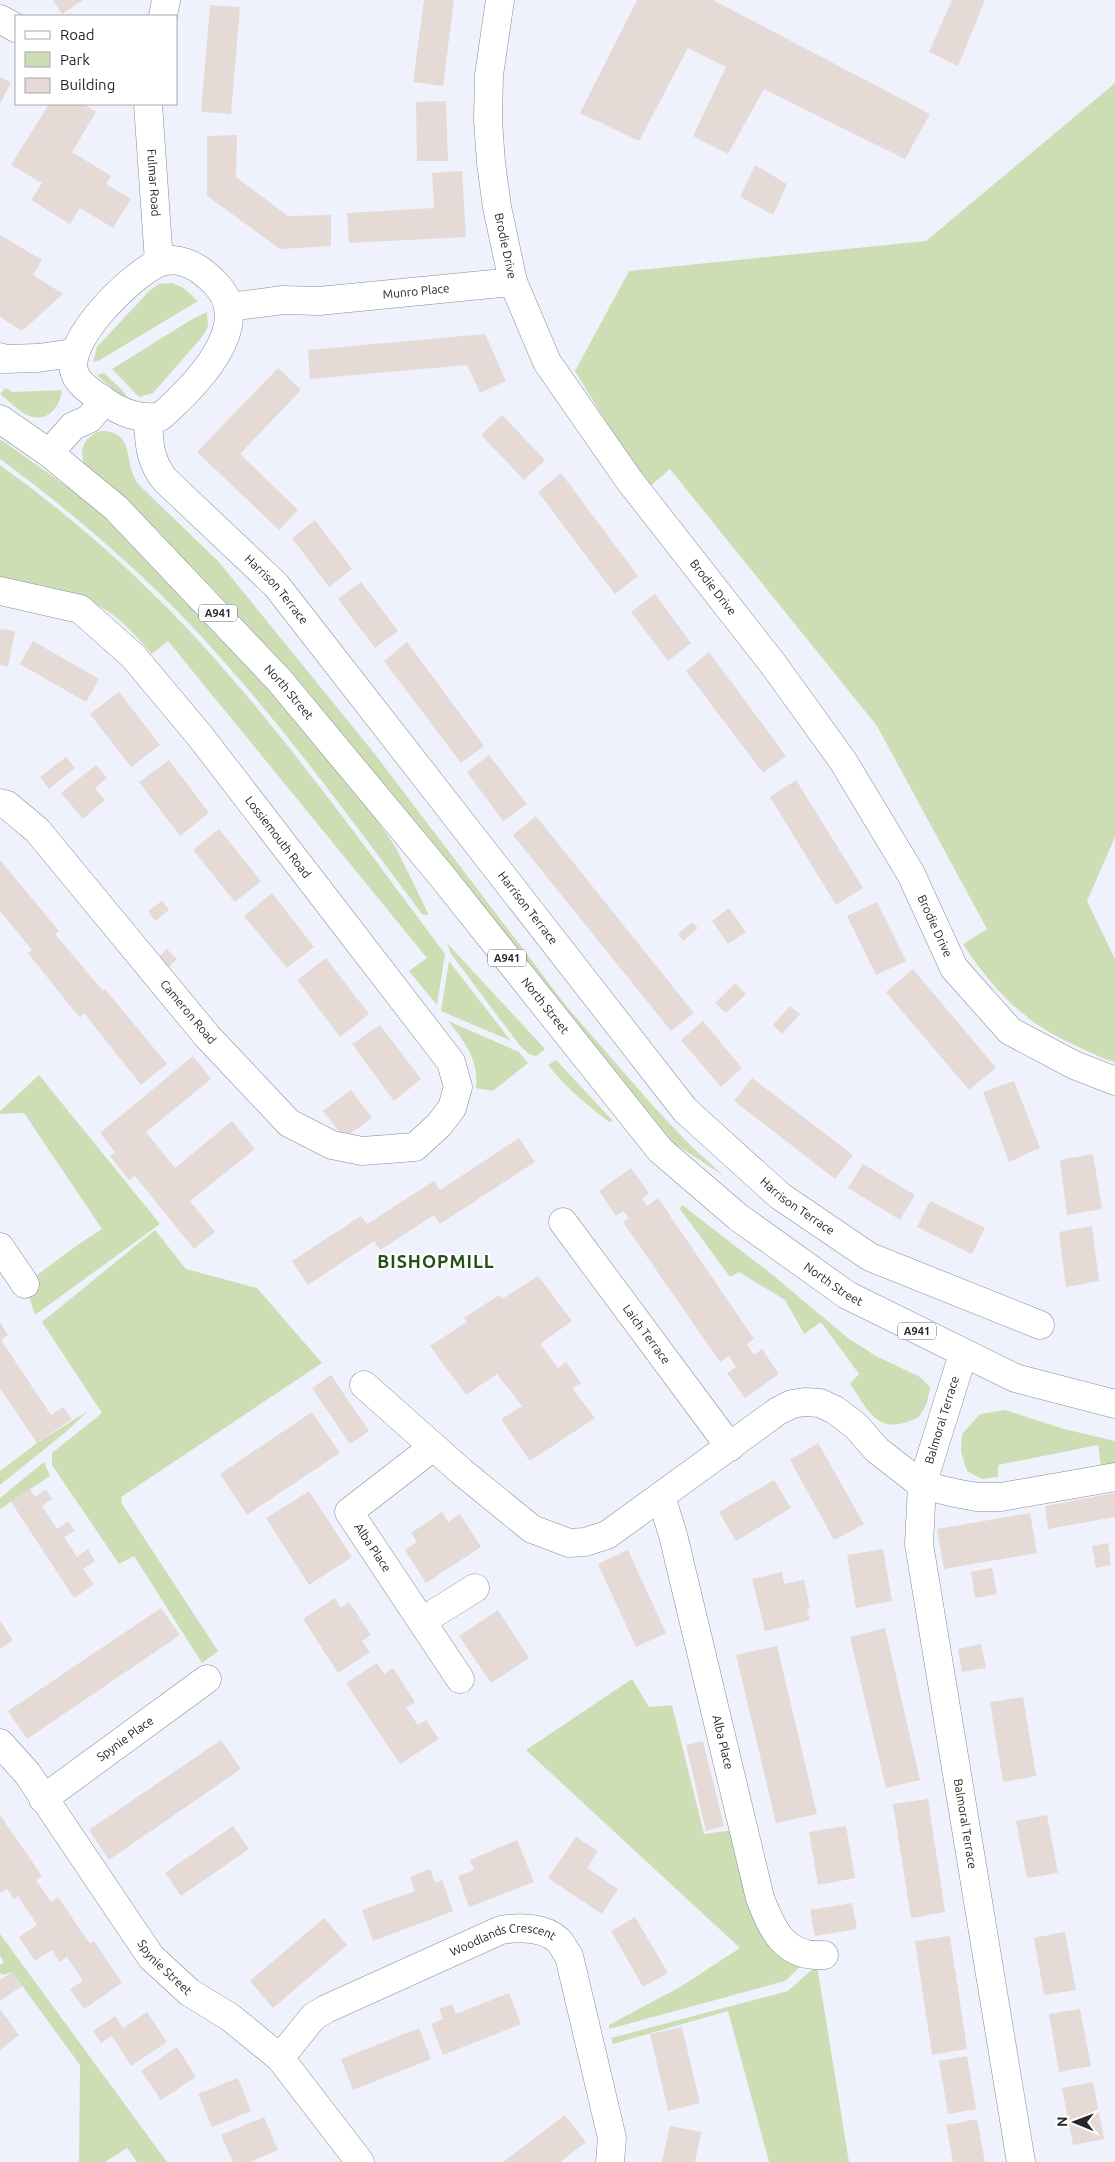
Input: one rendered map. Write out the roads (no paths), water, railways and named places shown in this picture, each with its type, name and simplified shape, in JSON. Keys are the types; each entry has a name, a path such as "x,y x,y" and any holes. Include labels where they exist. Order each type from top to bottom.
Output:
{"street":[{"path":"163,15 166,0"},
{"name":"Brodie Drive","path":"500,0 489,75 488,120 497,207 513,282 547,362 629,480 773,664 843,761 910,874 954,968 1010,1031 1074,1065 1115,1082"},
{"path":"0,20 15,28"},
{"name":"Fulmar Road","path":"148,105 159,262"},
{"path":"173,260 186,262 203,271 220,288 229,315 230,327 220,351 173,406 160,416 148,418 124,412 97,396 80,382 74,373 74,353 89,327 117,294 135,276 159,262 173,260"},
{"name":"Munro Place","path":"229,315 283,300 319,301 513,282"},
{"path":"0,357 4,359 38,358 74,353"},
{"path":"49,453 73,426 89,419 97,396"},
{"name":"Harrison Terrace","path":"148,418 150,452 160,474 276,585 686,1110 780,1196 870,1257 1040,1325"},
{"name":"North Street","path":"0,419 49,453 116,508 280,681 441,875 660,1150 738,1217 847,1295 963,1354 1015,1378 1115,1404"},
{"name":"Lossiemouth Road","path":"0,591 80,609 133,656 200,736 451,1062 458,1087 452,1108 439,1125 415,1147"},
{"name":"Cameron Road","path":"0,803 7,805 37,830 207,1036 289,1123 332,1145 362,1151 415,1147"},
{"name":"Laich Terrace","path":"563,1222 730,1447"},
{"path":"0,1247 25,1284"},
{"name":"Balmoral Terrace","path":"963,1354 922,1485 920,1544 1021,2162"},
{"path":"364,1385 433,1447 532,1529 569,1543 585,1542 607,1535 778,1411 792,1404 820,1403 834,1410 856,1426 877,1450 922,1485 978,1497 1001,1497 1115,1477"},
{"name":"Alba Place","path":"433,1447 349,1512 460,1679"},
{"name":"Alba Place","path":"661,1496 673,1534 760,1898 773,1930 782,1940 801,1953 810,1956 824,1955"},
{"path":"422,1621 475,1588"},
{"name":"Spynie Place","path":"44,1799 207,1679"},
{"name":"Spynie Street","path":"0,1742 27,1773 151,1957 189,1992 232,2018 280,2058 360,2162"},
{"name":"Woodlands Crescent","path":"280,2058 313,2018 326,2009 501,1930 518,1927 539,1931 557,1939 569,1956 612,2138 610,2162"}],"district":[{"name":"BISHOPMILL","path":"436,1262"}]}
